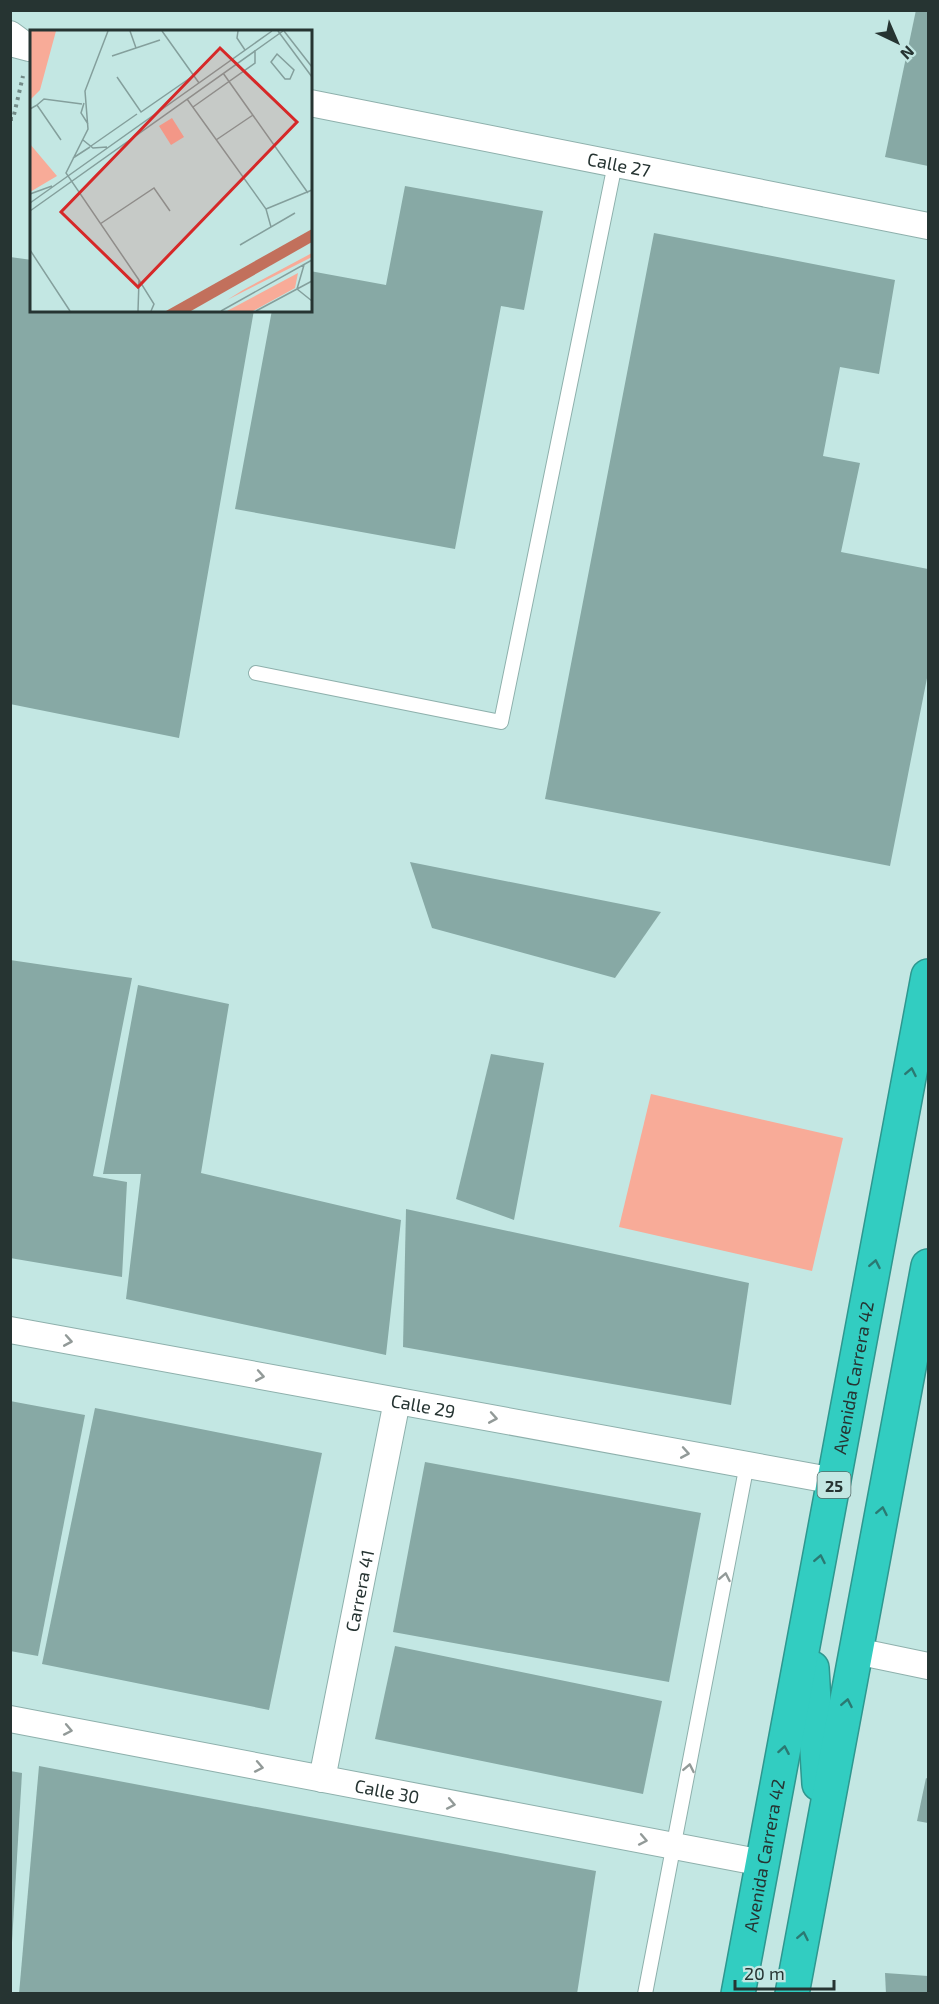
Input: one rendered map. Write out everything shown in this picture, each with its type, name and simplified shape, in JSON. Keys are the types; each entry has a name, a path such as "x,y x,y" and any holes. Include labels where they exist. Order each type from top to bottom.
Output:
{"highway":[{"name":"Avenida Carrera 42","path":"738,1994 928,976"},
{"path":"792,1994 928,1266"},
{"path":"808,1617 822,1834"}],"street":[{"name":"Calle 27","path":"312,104 928,226"},
{"name":"Calle 29","path":"10,1330 835,1481"},
{"name":"Carrera 41","path":"322,1779 397,1401"},
{"path":"856,1651 928,1666"},
{"name":"Calle 30","path":"10,1719 763,1863"}],"lane":[{"path":"256,674 501,722 615,164"},
{"path":"645,1994 747,1464"}],"path":[{"path":"10,119 13,119 20,43"}],"shaded area":[{"path":"651,1094 843,1138 812,1271 619,1227"}],"building":[{"path":"916,10 928,10 928,166 885,157"},
{"path":"405,186 543,211 524,310 501,306 455,549 235,509 272,312 312,312 312,271 386,285"},
{"path":"654,233 895,280 879,374 840,367 823,456 860,463 841,552 928,569 928,673 890,866 545,799"},
{"path":"10,257 30,260 30,312 254,312 179,738 10,704"},
{"path":"410,862 661,912 615,978 432,928"},
{"path":"10,960 132,978 93,1176 127,1182 122,1277 10,1258"},
{"path":"138,985 229,1004 201,1173 401,1220 386,1355 126,1299 141,1174 103,1174"},
{"path":"491,1054 544,1063 514,1220 456,1199"},
{"path":"406,1209 749,1283 731,1405 403,1347"},
{"path":"10,1401 85,1415 38,1656 10,1651"},
{"path":"95,1408 322,1453 269,1710 42,1664"},
{"path":"425,1462 701,1513 669,1682 393,1632"},
{"path":"395,1646 662,1701 643,1794 375,1739"},
{"path":"39,1766 596,1871 577,1994 19,1994"},
{"path":"10,1771 22,1773 12,1942 10,1942"},
{"path":"926,1778 928,1779 928,1823 917,1821"},
{"path":"885,1973 928,1976 928,1994 886,1994"}]}
